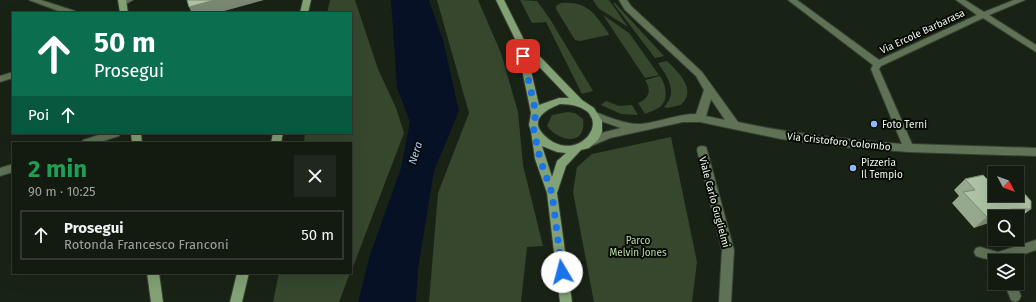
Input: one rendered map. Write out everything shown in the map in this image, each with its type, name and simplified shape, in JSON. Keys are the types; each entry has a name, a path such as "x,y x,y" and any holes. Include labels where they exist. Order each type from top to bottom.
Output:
{"street":[{"path":"33,0 69,12"},
{"path":"304,12 307,0"},
{"path":"500,0 520,41 536,113 533,126 540,159 552,193 566,302"},
{"path":"623,0 628,8 700,74 709,90 735,126"},
{"path":"792,0 878,64 875,70 909,148"},
{"path":"960,0 1036,49"},
{"name":"Via Ercole Barbarasa","path":"878,64 983,15 1021,0"},
{"path":"124,12 125,1"},
{"path":"520,41 579,103 591,111 598,123 598,130 589,143 578,148 568,149 548,145 535,133"},
{"path":"0,78 12,75"},
{"path":"700,118 709,90"},
{"path":"536,113 542,107 559,100 579,103"},
{"name":"Via Cristoforo Colombo","path":"595,116 617,124 644,128"},
{"name":"Via Cristoforo Colombo","path":"589,143 608,135 683,118 700,118 781,135 909,148 1036,152"},
{"path":"89,142 113,134"},
{"path":"552,193 561,164 578,148"},
{"name":"Viale Carlo Guglielmi","path":"702,150 728,250 725,302"},
{"path":"0,172 12,168"},
{"path":"1012,254 1036,245"},
{"path":"980,252 988,255"},
{"path":"153,274 157,302"},
{"path":"236,302 243,274"},
{"path":"1013,290 1015,296"}],"green space":[{"path":"330,0 355,0 378,69 396,108 404,133 352,269 352,142 304,142 305,134 352,134 352,12 327,12"},
{"path":"437,0 478,0 501,53 518,112 523,165 543,246 527,247 521,302 429,302 438,193 469,113"},
{"path":"520,0 537,1 550,19 593,91 582,94 546,22 532,23"},
{"path":"593,0 609,0 628,27 598,8"},
{"path":"561,3 578,4 590,10 609,34 580,41 575,40 556,9 556,6"},
{"path":"613,3 615,3 664,56 655,58"},
{"path":"603,15 629,33 659,75 645,78"},
{"path":"667,61 681,76 687,87 687,93 681,105 667,108 664,107 671,96 670,84 658,63"},
{"path":"660,76 666,92 665,100 660,107 645,114 638,103 647,97 649,91 645,80"},
{"path":"606,101 619,106 632,105 638,115 621,114 601,105"},
{"path":"567,112 575,113 583,119 583,128 581,134 577,138 571,139 559,136 552,132 547,126 552,115"},
{"name":"Parco Melvin Jones","path":"671,137 697,262 692,302 594,302 573,192 577,167 592,154"},
{"path":"279,274 350,274 339,302 273,302"}],"water":[{"name":"Nera","path":"391,0 429,0 443,40 459,111 434,171 418,269 416,302 358,302 370,255 401,168 410,122 397,88"}],"building":[{"path":"187,0 215,0 189,7"},
{"path":"983,175 988,180 988,202 1024,202 1024,193 1031,201 1031,209 988,210 987,217 963,192 975,190 965,179"}],"place":[{"name":"Foto Terni","path":"874,124"},
{"name":"Pizzeria Il Tempio","path":"853,168"}],"route":[{"path":"523,56 536,113 533,119 533,126 540,159 552,193 562,272"}]}
